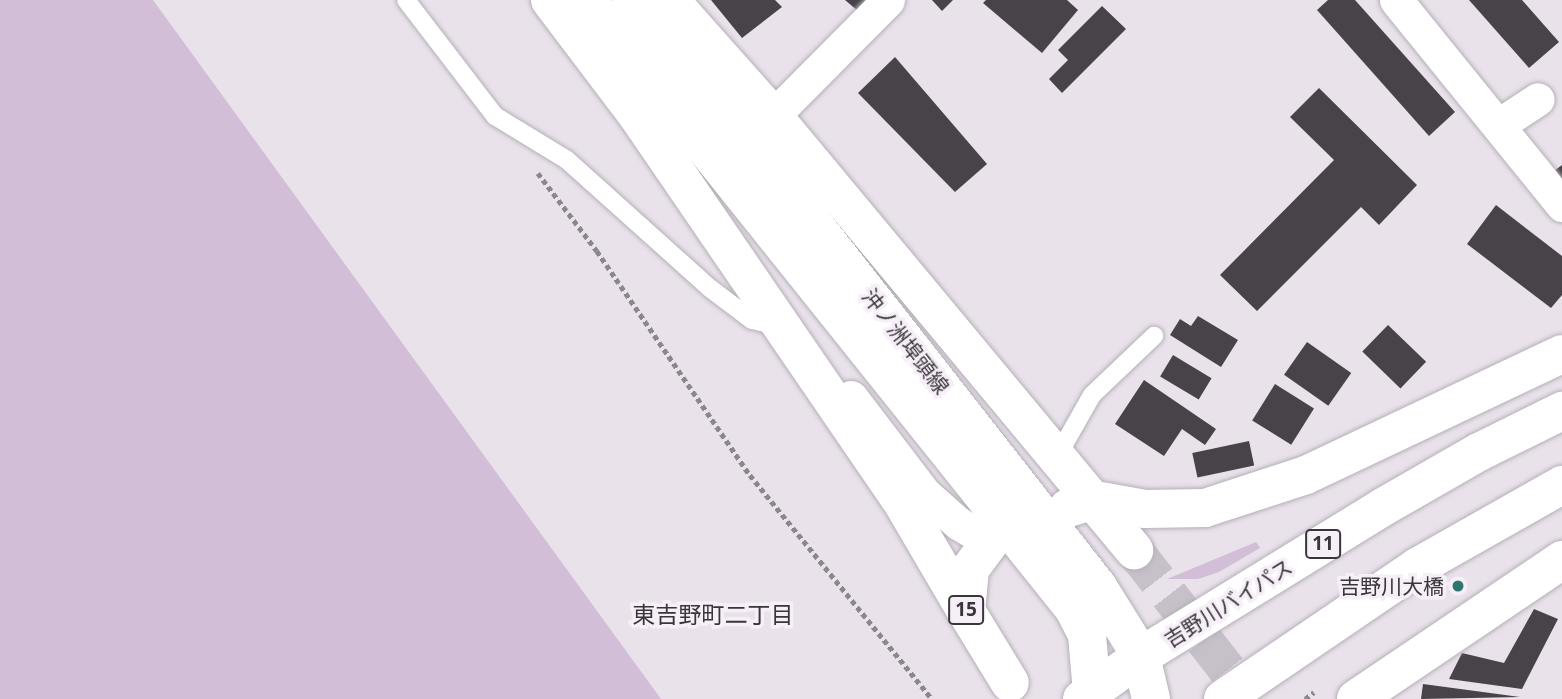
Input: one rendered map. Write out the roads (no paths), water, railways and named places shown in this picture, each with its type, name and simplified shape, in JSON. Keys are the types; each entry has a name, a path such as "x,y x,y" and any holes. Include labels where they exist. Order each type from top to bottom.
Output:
{"main road":[{"path":"550,0 637,115 899,497 966,611"},
{"name":"沖ノ洲埠頭線","path":"587,0 1074,608 1087,635 1087,695"},
{"name":"沖ノ洲埠頭線","path":"631,0 772,171 1090,576 1141,656 1151,699"},
{"path":"670,0 773,116 1058,455 1081,504 1134,550"},
{"path":"1081,504 1146,509 1205,508 1306,475 1562,354"},
{"name":"吉野川バイパス","path":"1087,695 1141,656 1383,507 1479,452 1562,411"},
{"path":"1223,699 1417,568 1562,485"},
{"name":"15","path":"992,538 970,569 966,611 1010,683"},
{"path":"1356,699 1562,560"}],"street":[{"path":"773,116 888,0"},
{"path":"1396,0 1500,124 1562,205"},
{"path":"1500,124 1538,99"},
{"path":"780,326 801,331 925,494 958,523 992,538"}],"lane":[{"path":"406,0 495,116 567,160 710,289 752,320 780,326"},
{"path":"1058,455 1093,395 1154,336"}],"tunnel":[{"path":"1134,550 1250,699"}],"place":[{"name":"吉野川大橋","path":"1458,586"}],"district":[{"name":"東吉野町二丁目","path":"713,614"}]}
